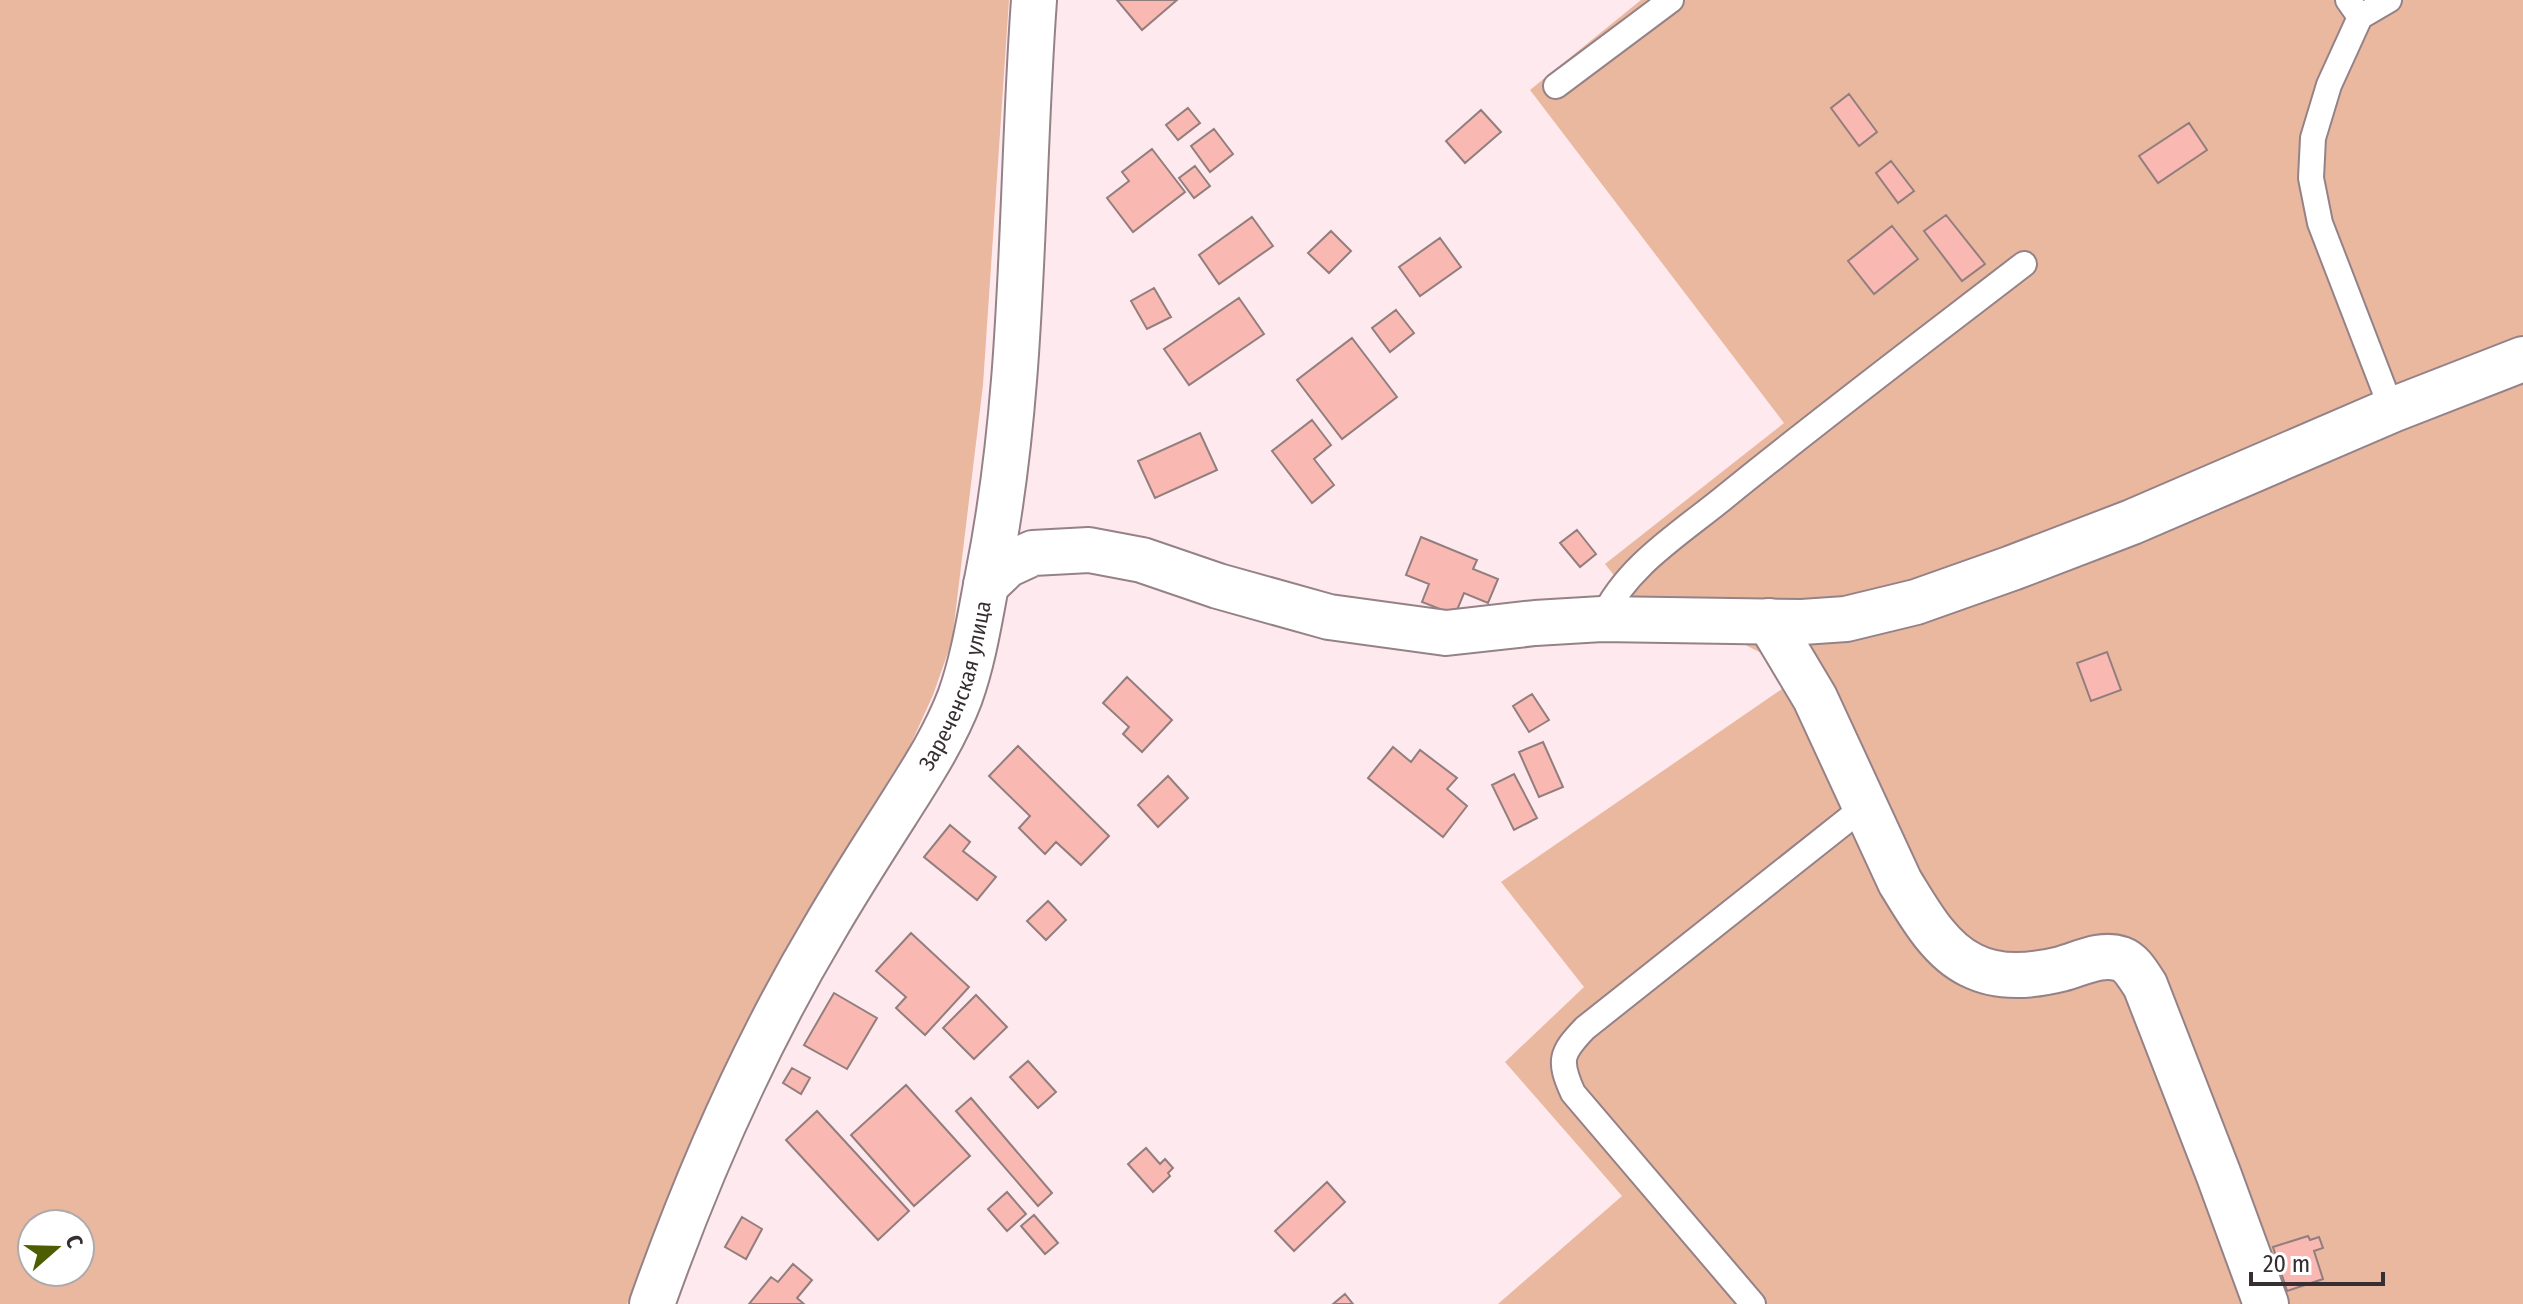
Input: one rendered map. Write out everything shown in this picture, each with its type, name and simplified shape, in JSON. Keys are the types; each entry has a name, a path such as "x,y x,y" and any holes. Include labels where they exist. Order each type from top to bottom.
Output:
{"street":[{"name":"Зареченская улица","path":"652,1304 715,1145 785,999 828,922 938,748 960,696 986,585 1008,449 1020,317 1034,0"},
{"path":"986,585 1007,565 1033,553 1089,550 1142,560 1218,586 1329,617 1446,633 1602,619 1846,619 1916,602 2132,522 2392,410 2523,359"},
{"path":"1769,621 1815,698 1900,882 1953,953 1970,965 2011,975 2032,974 2108,956 2123,959 2135,969 2145,985 2266,1304"}],"lane":[{"path":"1556,86 1671,0"},
{"path":"2389,0 2354,9 2313,138 2311,178 2320,223 2392,410"},
{"path":"1602,619 1612,598 1631,574 2024,264"},
{"path":"1753,1304 1573,1093 1564,1073 1566,1047 1585,1028 1865,806"}],"shaded area":[{"path":"0,0 1009,0 983,385 952,641 933,695 909,748 855,833 792,943 730,1065 627,1304 0,1304"},
{"path":"1641,0 2523,0 2523,1304 1498,1304 1622,1196 1505,1062 1584,987 1501,882 1782,689 1767,656 1732,638 1656,628 1605,564 1784,423 1530,90"}],"building":[{"path":"1117,0 1177,0 1142,30"},
{"path":"1849,94 1877,132 1859,146 1831,108"},
{"path":"1188,108 1200,123 1178,140 1166,125"},
{"path":"1481,110 1501,132 1465,163 1446,141"},
{"path":"2189,123 2207,150 2158,183 2139,156"},
{"path":"1214,129 1233,154 1210,172 1191,146"},
{"path":"1152,149 1185,192 1133,232 1107,198 1129,181 1122,172"},
{"path":"1891,161 1914,191 1898,203 1876,173"},
{"path":"1195,166 1210,186 1194,198 1179,178"},
{"path":"1946,215 1985,264 1962,281 1924,231"},
{"path":"1252,217 1273,246 1219,284 1199,255"},
{"path":"1892,226 1918,259 1874,294 1848,261"},
{"path":"1331,231 1351,251 1329,273 1308,253"},
{"path":"1440,238 1461,267 1420,296 1399,267"},
{"path":"1154,288 1171,317 1147,329 1131,301"},
{"path":"1239,298 1264,334 1189,385 1164,349"},
{"path":"1396,310 1414,333 1390,352 1372,328"},
{"path":"1352,338 1397,397 1342,439 1297,380"},
{"path":"1312,420 1331,445 1314,459 1334,485 1312,503 1272,451"},
{"path":"1200,433 1217,470 1155,498 1138,461"},
{"path":"1577,530 1596,554 1580,567 1560,543"},
{"path":"1421,537 1477,560 1473,569 1498,579 1488,603 1464,593 1455,615 1422,602 1429,584 1406,575"},
{"path":"2107,652 2121,690 2091,701 2077,663"},
{"path":"1127,677 1172,720 1142,752 1123,734 1129,727 1103,703"},
{"path":"1532,694 1549,720 1529,732 1513,706"},
{"path":"1543,742 1563,787 1539,797 1519,752"},
{"path":"1018,746 1109,836 1081,865 1056,842 1045,854 1019,828 1030,816 989,776"},
{"path":"1393,747 1411,762 1420,750 1457,778 1447,789 1467,806 1443,837 1368,778"},
{"path":"1514,774 1537,818 1514,830 1492,785"},
{"path":"1168,776 1188,798 1158,827 1138,805"},
{"path":"950,825 970,842 963,851 996,877 977,900 924,857"},
{"path":"1048,901 1066,920 1046,940 1027,921"},
{"path":"911,933 969,987 925,1035 896,1008 906,997 876,971"},
{"path":"834,993 877,1018 847,1069 804,1045"},
{"path":"976,995 1007,1027 974,1059 943,1028"},
{"path":"1028,1061 1056,1092 1038,1108 1010,1077"},
{"path":"792,1068 810,1078 801,1094 783,1083"},
{"path":"906,1085 970,1156 914,1206 851,1135"},
{"path":"971,1098 1052,1193 1038,1206 956,1111"},
{"path":"817,1111 909,1211 878,1240 786,1140"},
{"path":"1146,1148 1160,1164 1165,1159 1173,1168 1168,1173 1170,1176 1153,1192 1128,1164"},
{"path":"1327,1182 1345,1202 1294,1251 1275,1231"},
{"path":"1007,1192 1026,1214 1007,1231 988,1209"},
{"path":"1034,1215 1058,1243 1045,1254 1021,1226"},
{"path":"742,1217 762,1229 746,1259 725,1247"},
{"path":"2308,1236 2310,1240 2319,1237 2323,1248 2314,1251 2323,1279 2287,1291 2273,1247"},
{"path":"793,1264 812,1280 797,1298 804,1304 749,1304 771,1277 778,1282"},
{"path":"1345,1294 1353,1304 1333,1304"}]}
